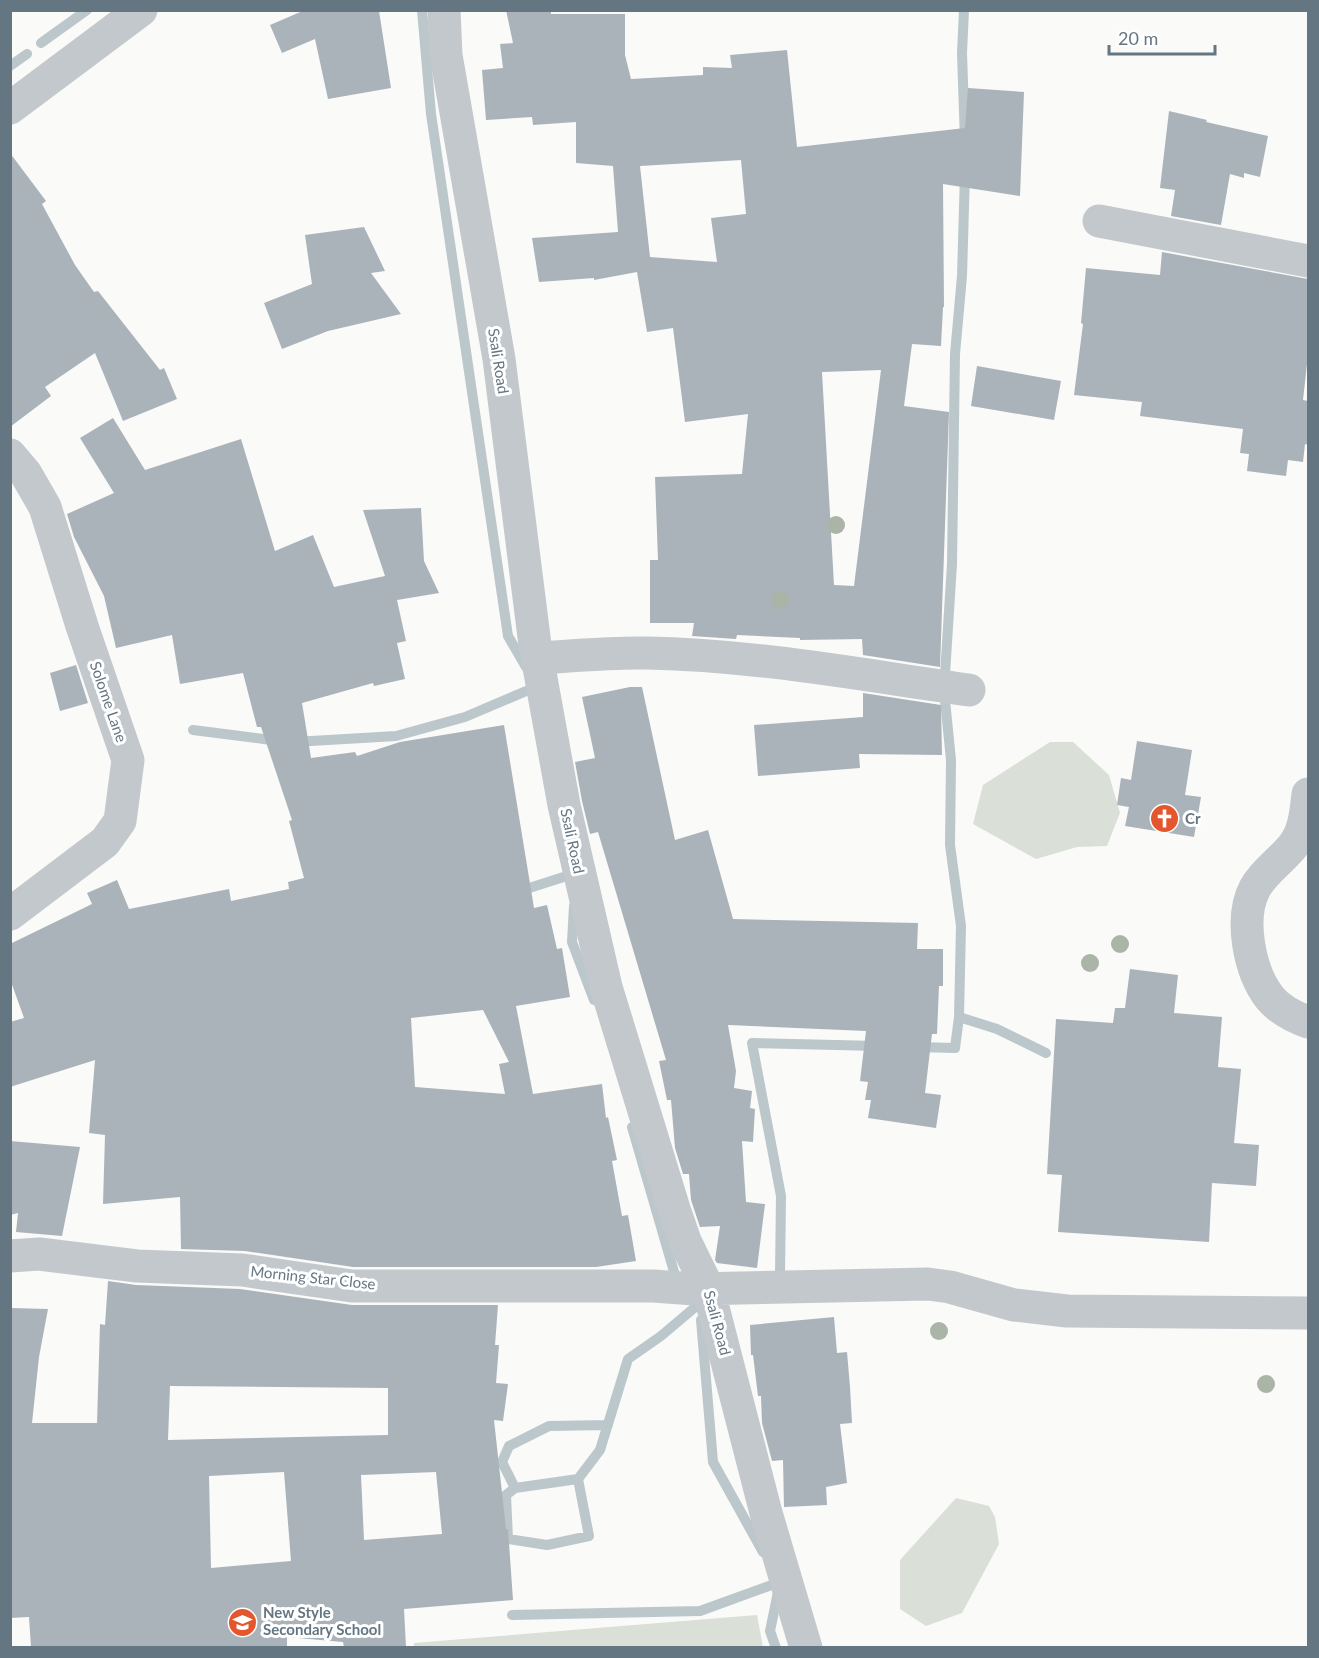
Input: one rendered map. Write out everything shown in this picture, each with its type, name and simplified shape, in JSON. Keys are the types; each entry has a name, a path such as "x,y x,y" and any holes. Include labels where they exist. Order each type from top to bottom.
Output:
{"street":[{"path":"10,108 141,10"},
{"name":"Ssali Road","path":"444,10 446,55 499,359 537,658 564,806 606,987 675,1212 702,1289 806,1647"},
{"path":"1098,221 1308,261"},
{"name":"Solome Lane","path":"10,455 26,474 45,507 128,759 120,821 105,842 10,914"},
{"path":"537,658 645,652 716,656 791,663 953,688"},
{"path":"1308,794 1299,835 1294,844 1256,887 1248,912 1248,927 1250,956 1270,999 1291,1016 1308,1022"},
{"name":"Morning Star Close","path":"10,1256 39,1254 137,1266 242,1270 352,1286 653,1286 702,1289 928,1284 1014,1305 1068,1311 1308,1313"}],"shaded area":[{"path":"1050,742 1073,742 1109,775 1120,813 1107,846 1077,847 1036,859 973,824 983,785"},
{"path":"956,1498 989,1506 995,1517 999,1544 962,1613 926,1626 900,1609 900,1560"},
{"path":"757,1615 763,1647 414,1647 414,1643"}],"building":[{"path":"305,10 380,10 391,88 328,99 315,39 282,53 270,25"},
{"path":"506,10 551,10 551,14 625,14 625,55 631,79 703,75 703,67 732,68 730,55 787,50 797,147 965,128 968,88 1024,92 1020,196 943,184 944,307 941,346 912,344 904,406 949,412 940,667 863,655 862,639 800,640 800,638 737,635 736,639 692,636 694,623 650,623 650,560 658,560 655,477 742,474 748,414 685,422 673,328 647,332 637,272 594,280 594,278 539,282 532,238 618,232 613,166 576,163 576,122 533,125 532,117 486,120 482,70 503,68 500,44 513,43","holes":["741,160 746,214 711,218 717,262 650,257 640,166","881,370 854,586 834,585 822,372"]},
{"path":"1169,111 1268,136 1260,177 1244,173 1244,178 1230,174 1221,225 1171,216 1175,190 1160,188"},
{"path":"10,153 46,201 42,204 75,265 94,292 98,291 160,370 164,368 177,399 123,421 95,353 45,387 51,396 10,427"},
{"path":"364,227 385,271 371,273 401,314 328,331 282,349 264,303 312,284 305,235"},
{"path":"1162,252 1308,279 1308,355 1303,400 1308,401 1308,445 1305,444 1303,462 1288,460 1286,476 1247,471 1249,454 1240,453 1243,429 1140,416 1142,402 1074,395 1083,324 1081,323 1086,268 1160,275"},
{"path":"977,366 1061,381 1054,420 971,406"},
{"path":"113,418 145,470 241,439 275,551 313,535 334,587 385,576 363,510 421,508 424,561 439,593 397,600 406,641 397,643 405,679 374,686 373,683 302,703 311,758 355,752 357,756 400,742 504,725 534,908 547,905 557,949 562,948 570,997 516,1006 533,1094 602,1084 606,1118 608,1117 617,1160 612,1161 622,1216 628,1215 636,1261 596,1267 353,1267 245,1251 181,1249 180,1197 103,1204 105,1135 89,1133 95,1060 10,1087 10,1022 24,1018 10,979 10,944 92,904 87,893 117,880 129,909 229,889 231,901 289,889 288,882 304,878 289,821 292,820 261,727 257,727 243,673 180,684 172,635 116,648 104,596 74,537 67,514 114,493 80,438","holes":["483,1010 509,1062 499,1064 505,1094 415,1087 411,1018"]},
{"path":"76,665 88,703 60,711 50,673"},
{"path":"630,687 642,687 675,840 708,830 733,919 918,923 917,949 943,949 943,986 939,986 937,1034 932,1034 925,1093 941,1095 936,1128 868,1118 871,1100 865,1100 868,1082 860,1081 866,1031 728,1025 736,1071 734,1088 752,1091 750,1108 755,1109 753,1142 742,1141 746,1202 765,1204 757,1268 717,1263 715,1260 720,1226 700,1227 691,1200 689,1174 683,1174 675,1148 671,1100 667,1100 659,1061 666,1060 598,832 590,834 582,801 575,762 595,758 582,697"},
{"path":"863,693 941,705 942,755 859,754 860,768 758,776 754,725 863,717"},
{"path":"1137,741 1192,750 1185,795 1201,797 1194,837 1125,826 1129,807 1117,805 1121,778 1131,780"},
{"path":"1130,969 1178,975 1174,1013 1222,1017 1218,1067 1241,1069 1234,1143 1259,1145 1256,1186 1212,1183 1209,1242 1058,1232 1062,1175 1047,1174 1056,1019 1113,1023 1115,1008 1125,1008"},
{"path":"10,1141 80,1147 62,1236 16,1232 18,1213 10,1215"},
{"path":"108,1281 136,1285 240,1289 352,1305 498,1305 495,1345 499,1345 496,1383 508,1384 503,1421 494,1420 506,1529 508,1529 513,1600 404,1609 406,1647 344,1647 343,1642 287,1637 287,1647 31,1647 29,1617 10,1618 10,1308 48,1309 39,1357 32,1423 97,1423 100,1324 105,1325","holes":["170,1386 388,1388 388,1435 168,1440","284,1472 291,1561 211,1568 209,1476","436,1472 442,1534 364,1540 361,1475"]},
{"path":"834,1317 837,1353 847,1352 850,1387 852,1423 840,1424 847,1483 826,1487 827,1505 784,1507 783,1460 772,1461 762,1423 761,1396 758,1396 753,1355 751,1355 750,1325"}],"waterway":[{"path":"41,43 87,10"},
{"path":"422,10 431,114 508,636 526,667"},
{"path":"964,10 962,53 965,142"},
{"path":"10,66 27,54"},
{"path":"917,1047 955,1048 959,1017 961,926 950,845 951,760 944,690 952,564 955,354 962,276 965,173"},
{"path":"294,742 396,736 465,717 538,686"},
{"path":"193,730 279,741"},
{"path":"520,891 576,873"},
{"path":"574,906 572,942 594,1000"},
{"path":"959,1017 997,1029 1046,1053"},
{"path":"780,1275 781,1196 752,1043 878,1046"},
{"path":"632,1127 677,1282"},
{"path":"578,1479 589,1536 547,1545 508,1539 506,1495 515,1488 578,1479 600,1450 628,1359 661,1336 700,1303"},
{"path":"701,1320 713,1462 763,1552"},
{"path":"515,1488 502,1462 509,1446 549,1426 608,1425"},
{"path":"512,1615 700,1611 780,1582"},
{"path":"776,1648 770,1631 778,1592"}],"place":[{"name":"Cr","path":"1164,819"},
{"name":"New Style Secondary School","path":"242,1622"}]}
